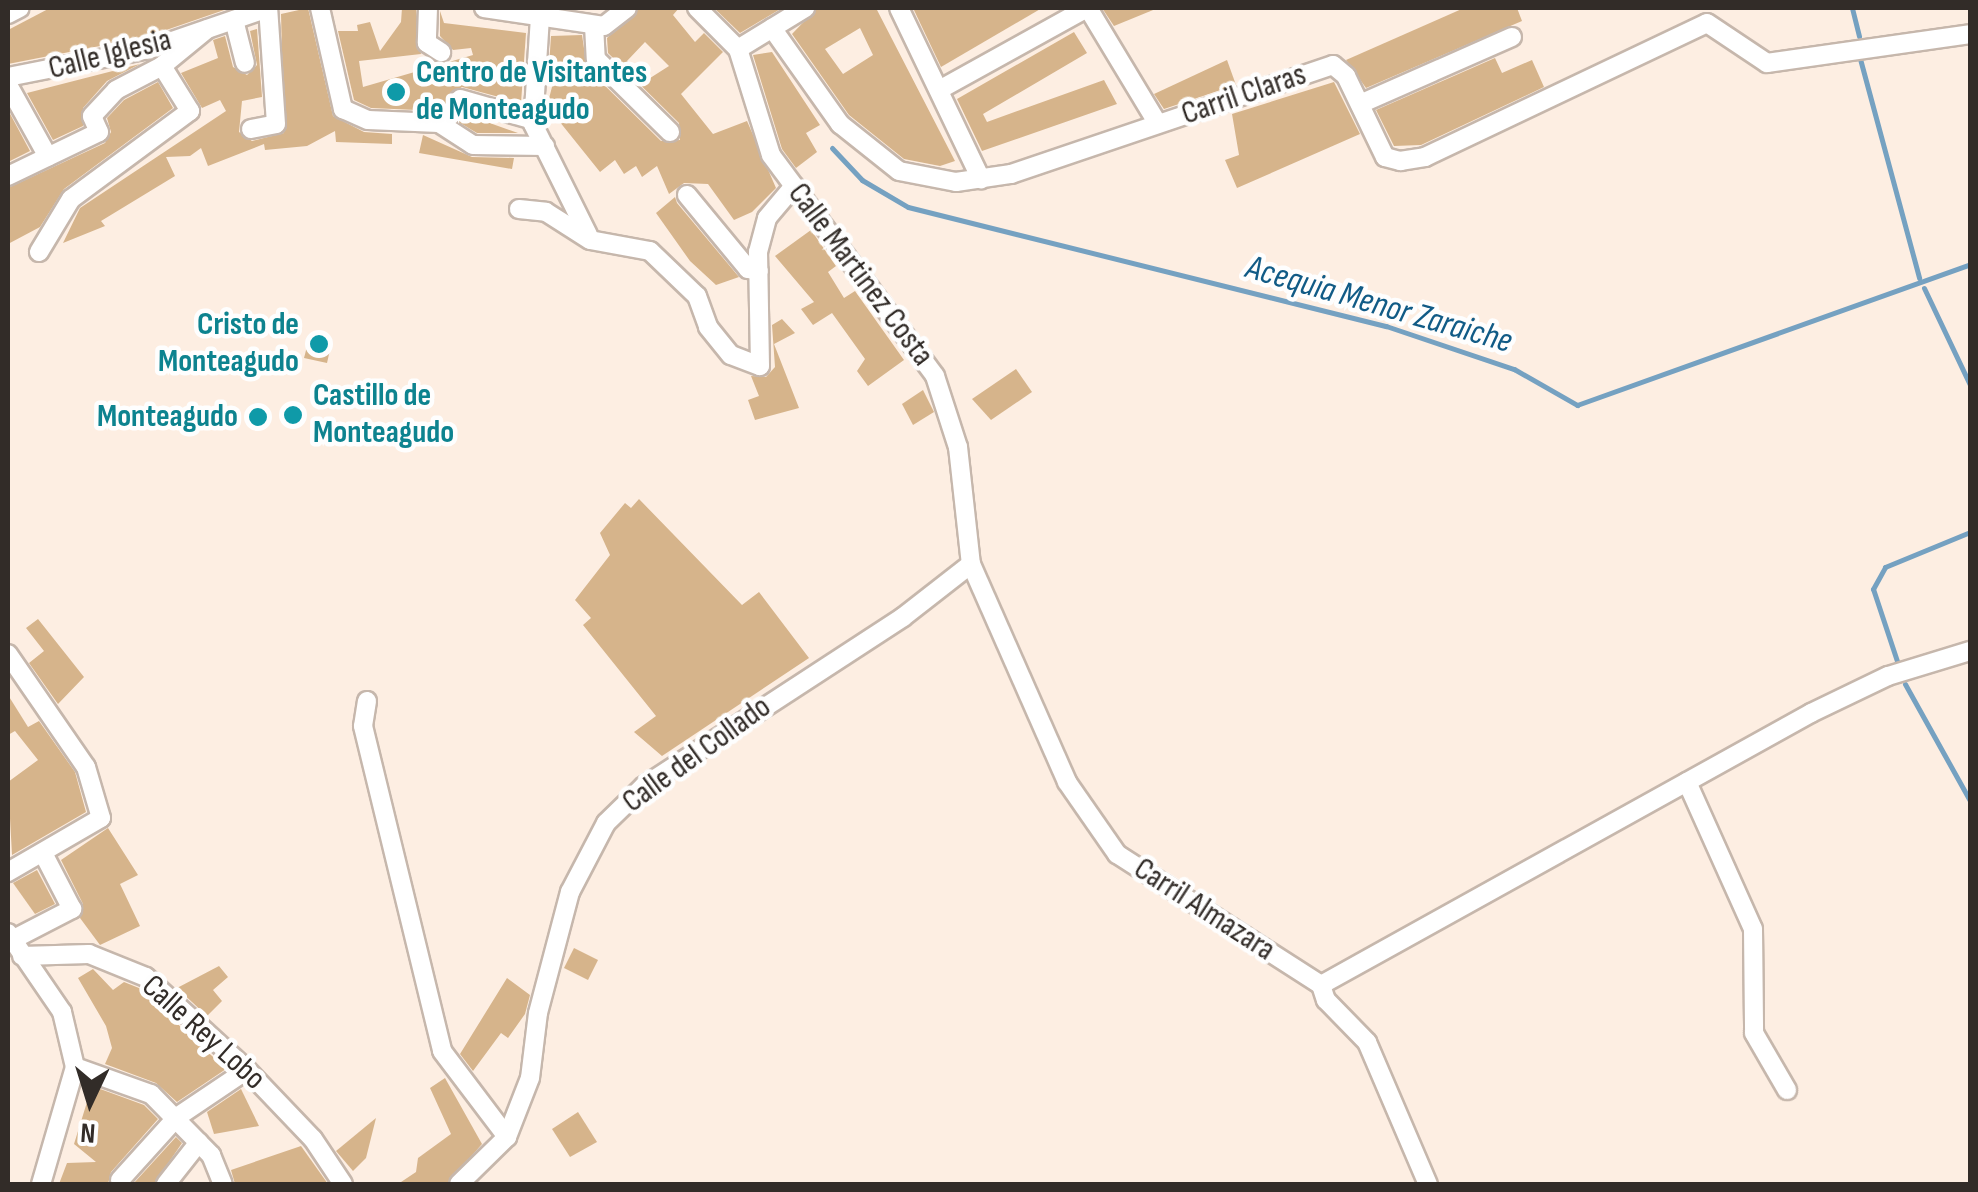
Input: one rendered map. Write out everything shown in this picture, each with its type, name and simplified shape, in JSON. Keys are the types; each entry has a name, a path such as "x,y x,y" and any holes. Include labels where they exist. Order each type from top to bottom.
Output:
{"street":[{"path":"8,14 20,8"},
{"path":"251,130 276,124 268,8"},
{"name":"Calle Iglesia","path":"8,76 149,49 268,8"},
{"path":"320,8 343,109 368,120 439,122 473,145 545,146"},
{"path":"428,8 427,43 441,52"},
{"path":"484,8 604,26 626,8"},
{"name":"Calle Martinez Costa","path":"697,8 738,49 771,155 935,376 958,447 971,564"},
{"path":"738,49 805,8"},
{"path":"900,8 981,178"},
{"path":"939,90 1087,8 1158,124"},
{"path":"540,17 533,120 590,240"},
{"path":"234,20 245,63"},
{"name":"Carril Claras","path":"772,28 840,124 899,171 956,182 981,178 1158,124 1333,66 1346,76 1386,157 1400,161 1425,157 1707,22 1767,62 1970,34"},
{"path":"594,24 596,58 670,132"},
{"path":"8,176 99,132 92,116 116,90 162,66 207,29"},
{"path":"1360,104 1512,37"},
{"path":"40,252 71,199 190,111 162,66"},
{"path":"8,85 48,157"},
{"path":"460,100 533,120"},
{"path":"519,208 546,212 590,240 650,251 697,296 708,327 731,355 760,366 759,271 767,218 794,186"},
{"path":"687,195 748,270 759,271"},
{"name":"Carril Almazara","path":"971,564 1066,782 1117,854 1321,984 1326,1000 1367,1042 1428,1184"},
{"name":"Calle del Collado","path":"459,1184 507,1137 530,1078 538,1013 570,892 606,823 644,786 903,617 971,564"},
{"path":"1321,984 1888,676 1970,651"},
{"path":"8,654 86,766 101,809 96,823 8,872"},
{"path":"367,702 363,726 442,1050 507,1137"},
{"path":"1687,782 1753,929 1754,1033 1787,1090"},
{"path":"41,1184 76,1067 62,1012 14,943 72,909 43,852"},
{"name":"Calle Rey Lobo","path":"14,943 89,954 146,976 247,1070 313,1140 342,1184"},
{"path":"76,1067 151,1094 200,1142 223,1184"},
{"path":"120,1180 177,1117 247,1070"},
{"path":"166,1184 200,1142"}],"building":[{"path":"50,8 230,8 146,37 8,64 8,30"},
{"path":"308,8 333,116 364,132 392,134 392,144 336,142 335,131 307,146 265,150 264,144 208,166 201,148 190,156 166,157 175,176 101,221 105,226 63,243 80,208 226,111 220,100 202,108 181,73 218,58 213,40 225,36 233,67 247,75 257,65 250,31 257,29 262,97 242,101 239,132 252,141 284,133 281,14"},
{"path":"402,8 416,8 421,54 359,61 363,87 473,55 471,48 453,50 440,36 440,11 444,23 526,33 521,103 462,87 448,96 456,111 518,133 477,133 440,111 371,108 354,100 338,31 358,31 357,25 370,22 380,51 401,22"},
{"path":"639,8 679,8 673,15 695,42 704,33 723,52 681,94 713,134 747,121 776,188 752,212 734,220 708,184 684,183 669,194 657,166 642,177 636,166 624,174 615,160 600,172 547,106 557,68 549,66 551,36 582,35 587,68 661,141 680,140 679,123 608,53 607,38","holes":["645,42 669,66 647,80 627,61"]},
{"path":"714,8 782,8 740,33"},
{"path":"817,8 876,8 955,161 940,166 904,159 849,115 792,34","holes":["860,28 873,55 843,74 825,49"]},
{"path":"913,8 1042,8 941,67"},
{"path":"1102,8 1158,8 1114,26"},
{"path":"1464,8 1517,8 1522,21 1366,88 1346,60"},
{"path":"1074,32 1087,53 983,114 987,122 1104,80 1117,104 982,151 957,99"},
{"path":"772,52 820,125 806,133 817,152 796,168 782,149 753,55"},
{"path":"1495,58 1502,73 1532,60 1544,87 1421,145 1394,146 1376,110"},
{"path":"1227,60 1236,85 1164,109 1154,94"},
{"path":"140,64 107,81 83,108 83,126 53,140 27,93"},
{"path":"158,82 173,108 64,189 40,227 8,244 8,188 105,143 111,132 107,118 124,100"},
{"path":"1334,82 1360,134 1237,188 1225,160 1239,155 1232,114"},
{"path":"8,110 30,151 8,162"},
{"path":"423,135 472,157 514,158 512,169 419,153"},
{"path":"675,197 739,277 716,285 690,261 656,213"},
{"path":"811,230 836,266 828,272 844,298 855,291 904,360 868,386 857,371 865,359 832,313 813,325 801,309 814,302 775,256"},
{"path":"782,319 795,333 774,344 799,408 755,420 748,400 759,396 751,376 766,377 775,367 772,325"},
{"path":"310,335 332,341 327,363 304,358"},
{"path":"1016,369 1032,392 991,420 972,399"},
{"path":"923,390 934,412 913,425 902,404"},
{"path":"639,499 742,605 759,592 809,658 662,756 634,732 656,716 583,625 591,618 575,600 610,555 600,533 625,503 631,508"},
{"path":"38,619 84,677 58,704 29,663 44,651 26,628"},
{"path":"8,695 28,727 39,721 75,772 86,812 12,855 8,782 38,760 15,731 8,735"},
{"path":"108,828 138,875 120,884 140,926 100,945 80,918 83,904 61,860"},
{"path":"37,870 55,904 35,914 13,883"},
{"path":"574,948 598,960 588,980 564,968"},
{"path":"219,966 228,977 213,990 222,1001 207,1016 177,988"},
{"path":"93,969 113,990 124,982 139,988 226,1069 177,1102 156,1083 105,1064 112,1048 106,1026 78,978"},
{"path":"507,978 530,995 525,1014 508,1038 501,1033 473,1071 460,1054"},
{"path":"445,1078 482,1144 447,1184 398,1184 416,1172 418,1158 451,1134 430,1088"},
{"path":"92,1086 144,1105 158,1119 111,1172 108,1184 59,1184 67,1163 96,1162 74,1144"},
{"path":"241,1089 259,1126 214,1134 207,1112"},
{"path":"578,1112 597,1142 570,1157 552,1129"},
{"path":"376,1118 366,1158 353,1171 336,1151"},
{"path":"176,1137 182,1143 154,1184 133,1184"},
{"path":"301,1146 328,1184 235,1184 231,1170"}],"waterway":[{"path":"1852,8 1859,36"},
{"path":"1859,55 1919,278"},
{"name":"Acequia Menor Zaraiche","path":"832,148 862,180 908,207 1386,326 1514,369 1577,405 1970,264"},
{"path":"1924,288 1970,385"},
{"path":"1898,664 1873,589 1885,567 1970,532"},
{"path":"1905,684 1970,801"}],"place":[{"name":"Centro de Visitantes de Monteagudo","path":"396,92"},
{"name":"Cristo de Monteagudo","path":"319,344"},
{"name":"Castillo de Monteagudo","path":"293,415"},
{"name":"Monteagudo","path":"258,417"}]}
